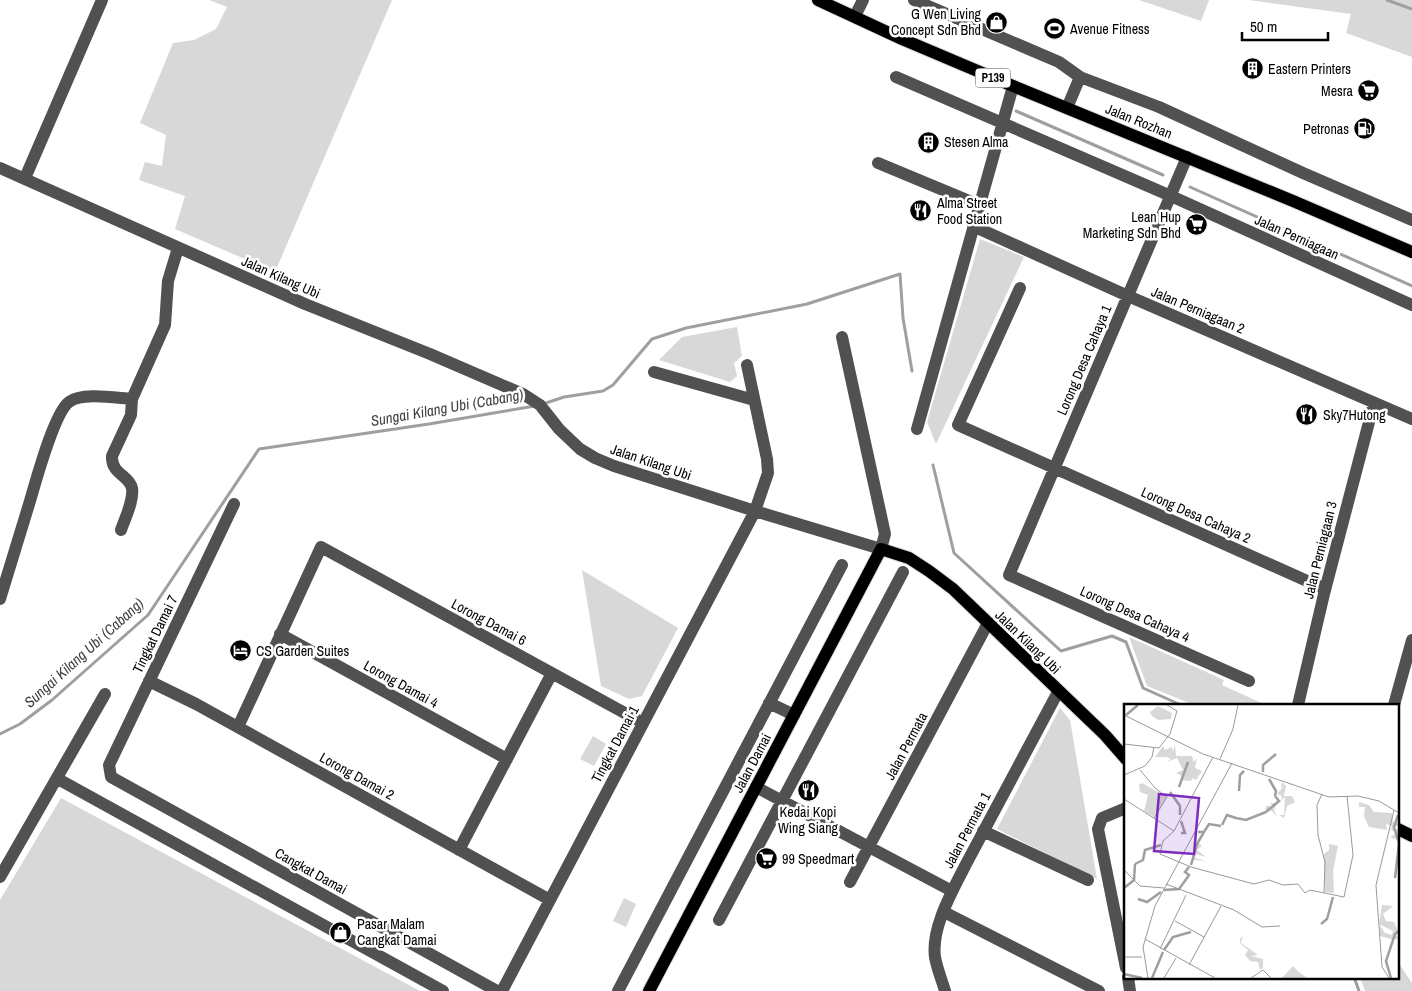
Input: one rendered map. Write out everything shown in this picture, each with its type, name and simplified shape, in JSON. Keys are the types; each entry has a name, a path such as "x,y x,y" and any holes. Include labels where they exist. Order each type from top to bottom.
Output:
{"main road":[{"name":"Jalan Rozhan","path":"818,0 902,39 1412,252"},
{"name":"Jalan Kilang Ubi","path":"881,549 909,558 953,589 1058,692 1105,735 1124,756"},
{"name":"Jalan Damai","path":"649,991 881,549"},
{"path":"1400,830 1412,836"}],"street":[{"path":"26,178 102,0"},
{"path":"855,16 863,0"},
{"name":"Jalan Rozhan","path":"914,0 1059,62 1080,77 1159,107 1303,173 1412,220"},
{"path":"1067,108 1080,77"},
{"name":"Jalan Perniagaan","path":"896,78 1171,196 1412,305"},
{"path":"917,429 1013,86"},
{"name":"Lorong Desa Cahaya 1","path":"1008,575 1187,157"},
{"path":"878,163 979,205"},
{"name":"Jalan Kilang Ubi","path":"0,168 304,304 430,354 523,394 540,405 559,429 580,449 595,458 614,466 755,511 881,549"},
{"name":"Jalan Perniagaan 2","path":"974,226 1128,296 1412,419"},
{"path":"121,530 132,497 132,490 131,484 112,463 112,456 131,415 132,399 165,325 168,281 178,248"},
{"name":"Lorong Desa Cahaya 2","path":"1020,288 958,425 1325,590"},
{"path":"842,337 885,534 881,549"},
{"name":"Tingkat Damai 1","path":"502,991 755,511 768,473 767,459 747,364"},
{"path":"654,372 754,400"},
{"path":"0,599 48,442 61,412 69,402 83,397 132,399"},
{"name":"Jalan Perniagaan 3","path":"1298,704 1325,590 1374,403"},
{"name":"Tingkat Damai 7","path":"111,777 108,764 234,504"},
{"name":"Lorong Damai 6","path":"280,634 321,547 643,723"},
{"name":"Jalan Damai","path":"618,991 842,565"},
{"path":"718,920 903,572"},
{"name":"Lorong Desa Cahaya 4","path":"1008,575 1250,681"},
{"name":"Jalan Permata","path":"850,882 988,623"},
{"path":"238,727 280,634"},
{"name":"Lorong Damai 4","path":"280,634 507,759"},
{"path":"1394,704 1412,640"},
{"path":"459,850 552,673"},
{"name":"Lorong Damai 2","path":"149,682 196,704 550,900"},
{"name":"Jalan Permata 1","path":"945,991 935,959 934,944 937,929 952,891 983,830 1058,692"},
{"path":"0,877 58,779 105,694"},
{"path":"769,703 794,715"},
{"name":"Cangkat Damai","path":"111,777 497,991"},
{"path":"58,779 443,991"},
{"path":"756,787 952,891"},
{"path":"1124,809 1102,818 1098,829 1121,919 1124,948"},
{"path":"983,830 1088,880"},
{"path":"944,912 1099,991"},
{"path":"1128,978 1130,991"}],"shaded area":[{"path":"209,0 392,0 275,272 175,229 185,196 139,180 145,162 162,166 166,135 140,123 173,43 194,40 216,29 227,7"},
{"path":"1139,0 1209,0 1201,21"},
{"path":"1249,0 1412,0 1412,57 1346,33 1351,14"},
{"path":"980,239 1024,257 936,444 927,422"},
{"path":"737,327 742,356 734,363 737,376 730,382 659,360 682,337"},
{"path":"582,570 678,628 642,696 629,699 601,686"},
{"path":"1129,637 1224,680 1222,685 1264,704 1192,704 1147,686"},
{"path":"1060,708 1070,720 1097,879 997,829"},
{"path":"593,736 606,744 594,766 580,759"},
{"path":"61,798 420,991 0,991 0,900"},
{"path":"624,898 636,904 626,927 613,921"},
{"path":"1400,965 1412,983 1412,991 1365,991 1360,978 1400,978"}],"waterway":[{"path":"1387,0 1412,9"},
{"path":"1016,111 1163,175"},
{"path":"1190,187 1412,286"},
{"name":"Sungai Kilang Ubi (Cabang)","path":"543,404 564,397 603,391 613,385 652,339 686,328 807,304 900,274 903,318 912,371"},
{"name":"Sungai Kilang Ubi (Cabang)","path":"0,734 20,724 52,700 148,615 259,449 535,406"},
{"name":"Sungai Kilang Ubi (Cabang)","path":"933,465 954,553 1061,651 1112,636 1126,642 1143,688 1179,704"},
{"name":"Sungai Kilang Ubi (Cabang)","path":"1354,978 1359,991"}],"place":[{"name":"G Wen Living Concept Sdn Bhd","path":"997,22"},
{"name":"Avenue Fitness","path":"1054,29"},
{"name":"Eastern Printers","path":"1252,69"},
{"name":"Mesra","path":"1369,91"},
{"name":"Petronas","path":"1365,129"},
{"name":"Stesen Alma","path":"928,142"},
{"name":"Alma Street Food Station","path":"921,211"},
{"name":"Lean Hup Marketing Sdn Bhd","path":"1197,225"},
{"name":"Sky7Hutong","path":"1307,415"},
{"name":"CS Garden Suites","path":"240,651"},
{"name":"Kedai Kopi Wing Siang","path":"808,790"},
{"name":"99 Speedmart","path":"766,859"},
{"name":"Pasar Malam Cangkat Damai","path":"341,932"}]}
